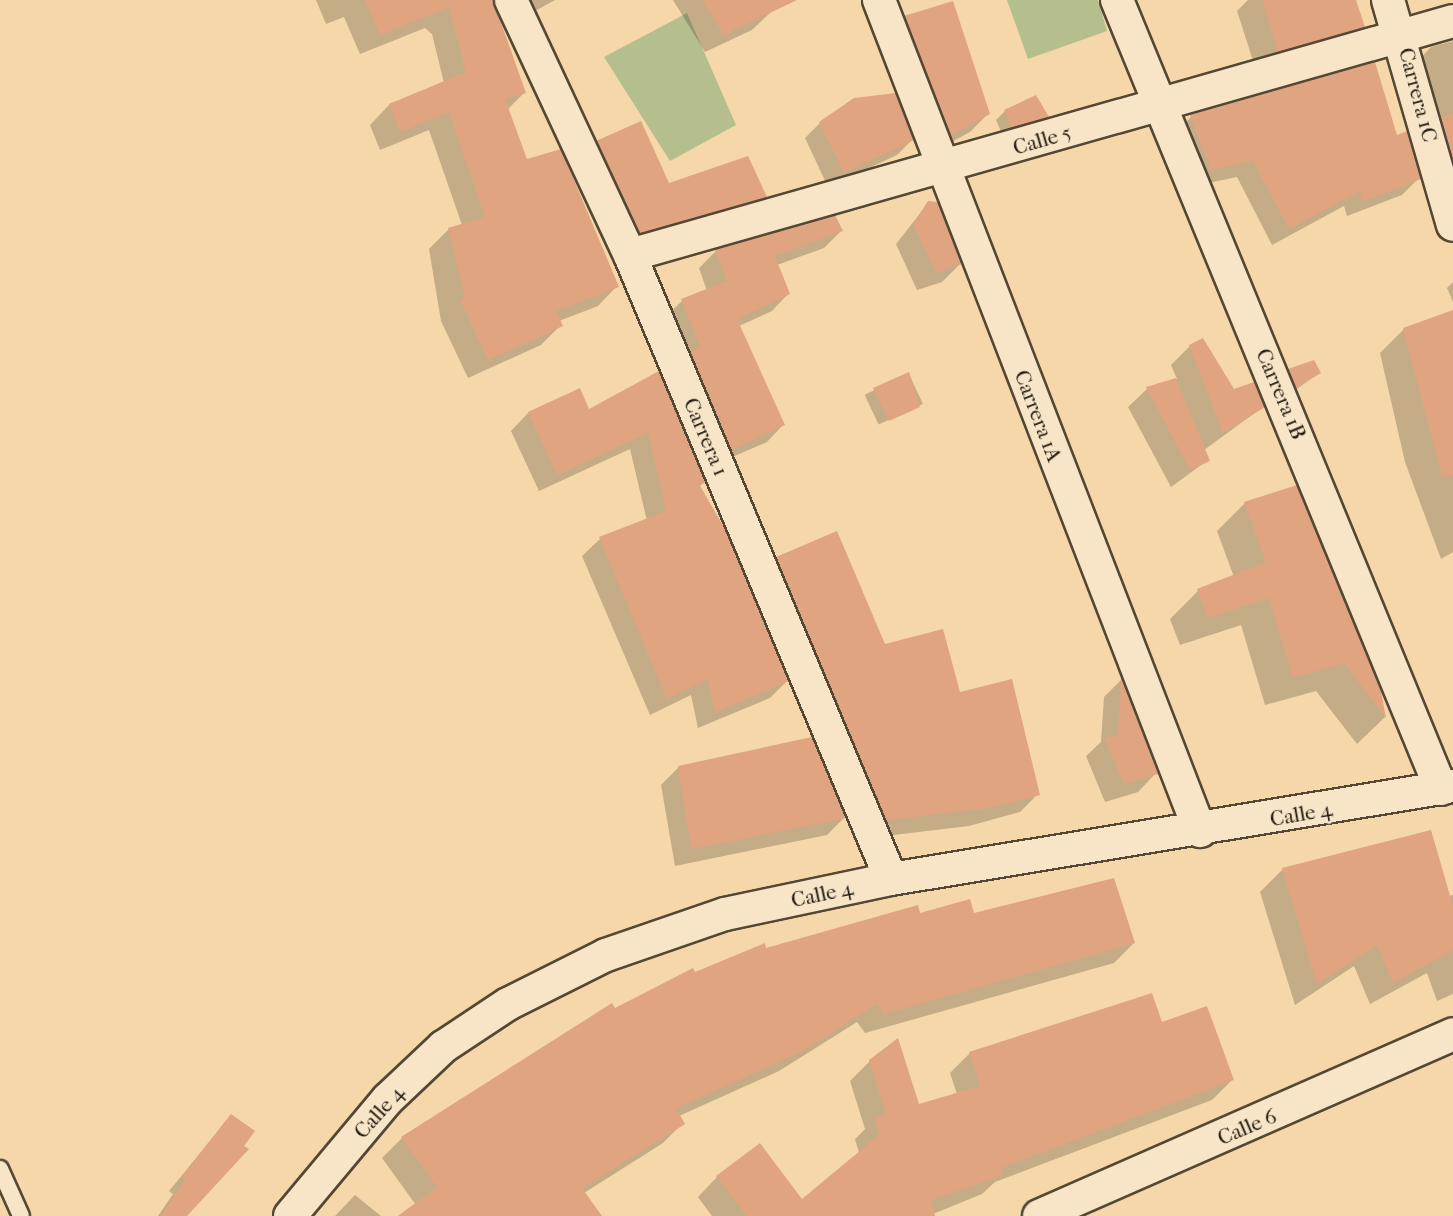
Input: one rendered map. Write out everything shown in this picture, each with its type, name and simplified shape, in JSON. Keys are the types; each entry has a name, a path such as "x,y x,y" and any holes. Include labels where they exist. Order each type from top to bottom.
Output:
{"street":[{"name":"Carrera 1","path":"511,0 630,255 891,879"},
{"name":"Carrera 1A","path":"879,0 942,170 1200,831"},
{"name":"Carrera 1B","path":"1117,0 1157,106 1447,788"},
{"name":"Carrera 1C","path":"1388,0 1402,38 1453,225"},
{"name":"Calle 5","path":"630,255 942,170 1157,106 1402,38 1453,21"},
{"name":"Calle 4","path":"290,1216 388,1099 443,1047 508,1004 606,955 725,914 891,879 1200,831 1447,788"},
{"name":"Calle 6","path":"1040,1216 1453,1034"}],"lane":[{"path":"0,1169 21,1216"}],"green space":[{"path":"1007,0 1098,0 1107,31 1028,59"},
{"path":"687,13 736,125 670,161 604,57"}],"building":[{"path":"365,0 493,0 526,93 505,99 527,159 561,149 619,287 556,311 563,326 488,360 460,300 465,298 448,228 485,217 449,112 400,132 389,104 466,72 449,7 380,35"},
{"path":"702,0 797,0 724,35"},
{"path":"1262,0 1356,0 1365,27 1278,52"},
{"path":"953,1 990,114 951,135 904,16"},
{"path":"1375,62 1397,135 1407,131 1421,179 1363,201 1360,191 1289,229 1253,161 1211,170 1190,115"},
{"path":"896,93 914,140 844,173 819,122 854,98"},
{"path":"1036,95 1049,117 1012,128 1004,110"},
{"path":"1453,113 1453,160 1441,118"},
{"path":"641,121 669,183 748,156 767,197 640,233 596,141"},
{"path":"928,201 938,202 962,264 936,273 913,224"},
{"path":"835,215 843,231 775,256 790,294 737,319 785,425 731,450 690,352 700,346 681,299 727,281 715,250"},
{"path":"1453,310 1453,475 1442,476 1403,328"},
{"path":"1203,338 1234,389 1254,382 1265,407 1223,433 1189,345"},
{"path":"1314,360 1321,373 1296,388 1288,369"},
{"path":"659,371 706,483 699,484 725,529 789,681 715,712 708,679 667,699 599,537 666,511 648,433 557,475 528,412 580,388 589,409"},
{"path":"909,372 920,407 889,421 873,388"},
{"path":"1176,378 1210,461 1190,470 1146,387"},
{"path":"1297,485 1381,691 1386,718 1344,663 1293,678 1269,598 1208,618 1197,589 1266,562 1244,502"},
{"path":"837,531 885,644 943,629 960,692 1012,679 1040,795 989,808 886,820 776,557"},
{"path":"1121,677 1158,774 1124,784 1104,737 1118,736"},
{"path":"812,737 846,818 691,849 678,766"},
{"path":"1431,830 1453,906 1453,950 1393,983 1377,945 1317,984 1282,868"},
{"path":"1114,878 1135,943 884,1014 877,1004 801,1052 676,1108 685,1124 582,1188 602,1216 398,1216 437,1187 401,1137 612,1003 615,1008 693,968 695,972 765,943 766,948 918,905 920,913 970,899 974,913"},
{"path":"1152,993 1162,1022 1207,1006 1234,1080 1001,1168 1003,1175 931,1200 935,1216 747,1216 716,1176 760,1143 802,1199 879,1135 874,1118 886,1114 869,1060 898,1038 919,1104 980,1086 969,1052"},
{"path":"231,1114 255,1131 244,1146 249,1149 187,1216 161,1216 185,1180 181,1177"}]}
